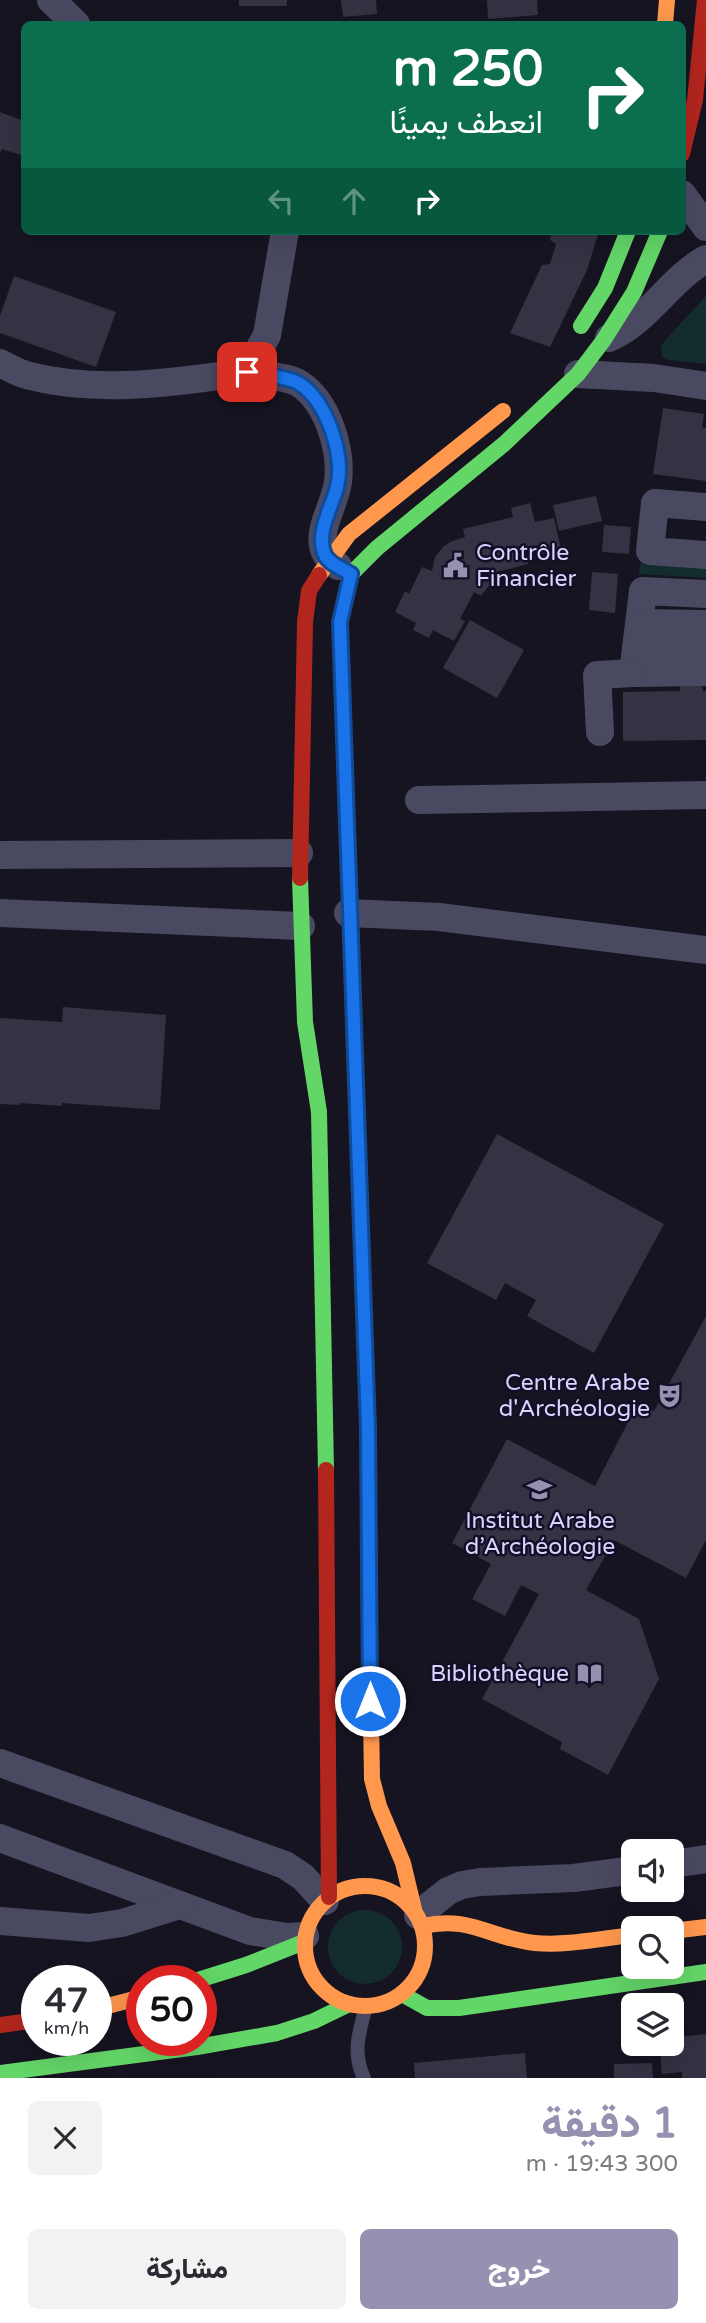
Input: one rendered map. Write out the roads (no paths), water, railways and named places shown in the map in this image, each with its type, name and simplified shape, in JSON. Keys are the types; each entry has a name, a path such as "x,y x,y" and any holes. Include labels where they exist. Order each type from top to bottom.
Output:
{"main road":[{"path":"665,21 667,0"},
{"path":"686,138 695,100 705,0"},
{"path":"573,337 606,288 626,235"},
{"path":"327,1899 328,1596 319,1112 305,1021 300,926 299,853 303,784 305,622 309,591 340,567 377,548 453,488 578,374 634,292 658,235"},
{"path":"513,404 349,534 340,567 348,913 368,1428 370,1756 372,1779 379,1806 403,1863 418,1917 426,1945 424,1964 415,1981 402,1994 385,2003 366,2007 334,1998 321,1988 311,1974 306,1959 305,1939 309,1923 327,1899 345,1888 364,1885 383,1888 400,1896 418,1917 455,1921 535,1943 621,1936"},
{"path":"684,1930 706,1927"},
{"path":"217,1974 246,1965 305,1939"},
{"path":"402,1994 427,2008 451,2009 706,1972"},
{"path":"0,2073 197,2047 277,2033 314,2021 349,2004"},
{"path":"0,2025 21,2022"}],"street":[{"path":"51,0 72,21"},
{"path":"686,200 706,228"},
{"path":"247,372 267,335 284,235"},
{"path":"603,341 624,332 645,315 668,287 706,259"},
{"path":"0,363 28,376 110,386 189,381 247,372 299,383 317,401 336,446 338,484 322,533 323,545 340,567"},
{"path":"578,374 654,378 706,386"},
{"path":"706,507 655,503 650,551 706,555"},
{"path":"636,648 643,591 706,594"},
{"path":"600,732 597,675 636,648 706,624"},
{"path":"636,648 706,648"},
{"path":"636,648 706,672"},
{"path":"419,800 706,795"},
{"path":"0,855 299,853"},
{"path":"0,913 300,926"},
{"path":"348,913 439,917 706,950"},
{"path":"0,1763 285,1866 303,1877 327,1899"},
{"path":"0,1838 250,1931 305,1939"},
{"path":"684,1862 706,1859"},
{"path":"418,1917 441,1895 462,1885 574,1878 621,1872"},
{"path":"0,1922 89,1928 122,1923 180,1905"}],"lane":[{"path":"364,2078 358,2066 356,2051 366,2007"}],"place":[{"name":"Contrôle Financier","path":"456,565"},
{"name":"Centre Arabe d'Archéologie","path":"670,1395"},
{"name":"Institut Arabe d’Archéologie","path":"540,1490"},
{"name":"Bibliothèque","path":"589,1673"}]}
